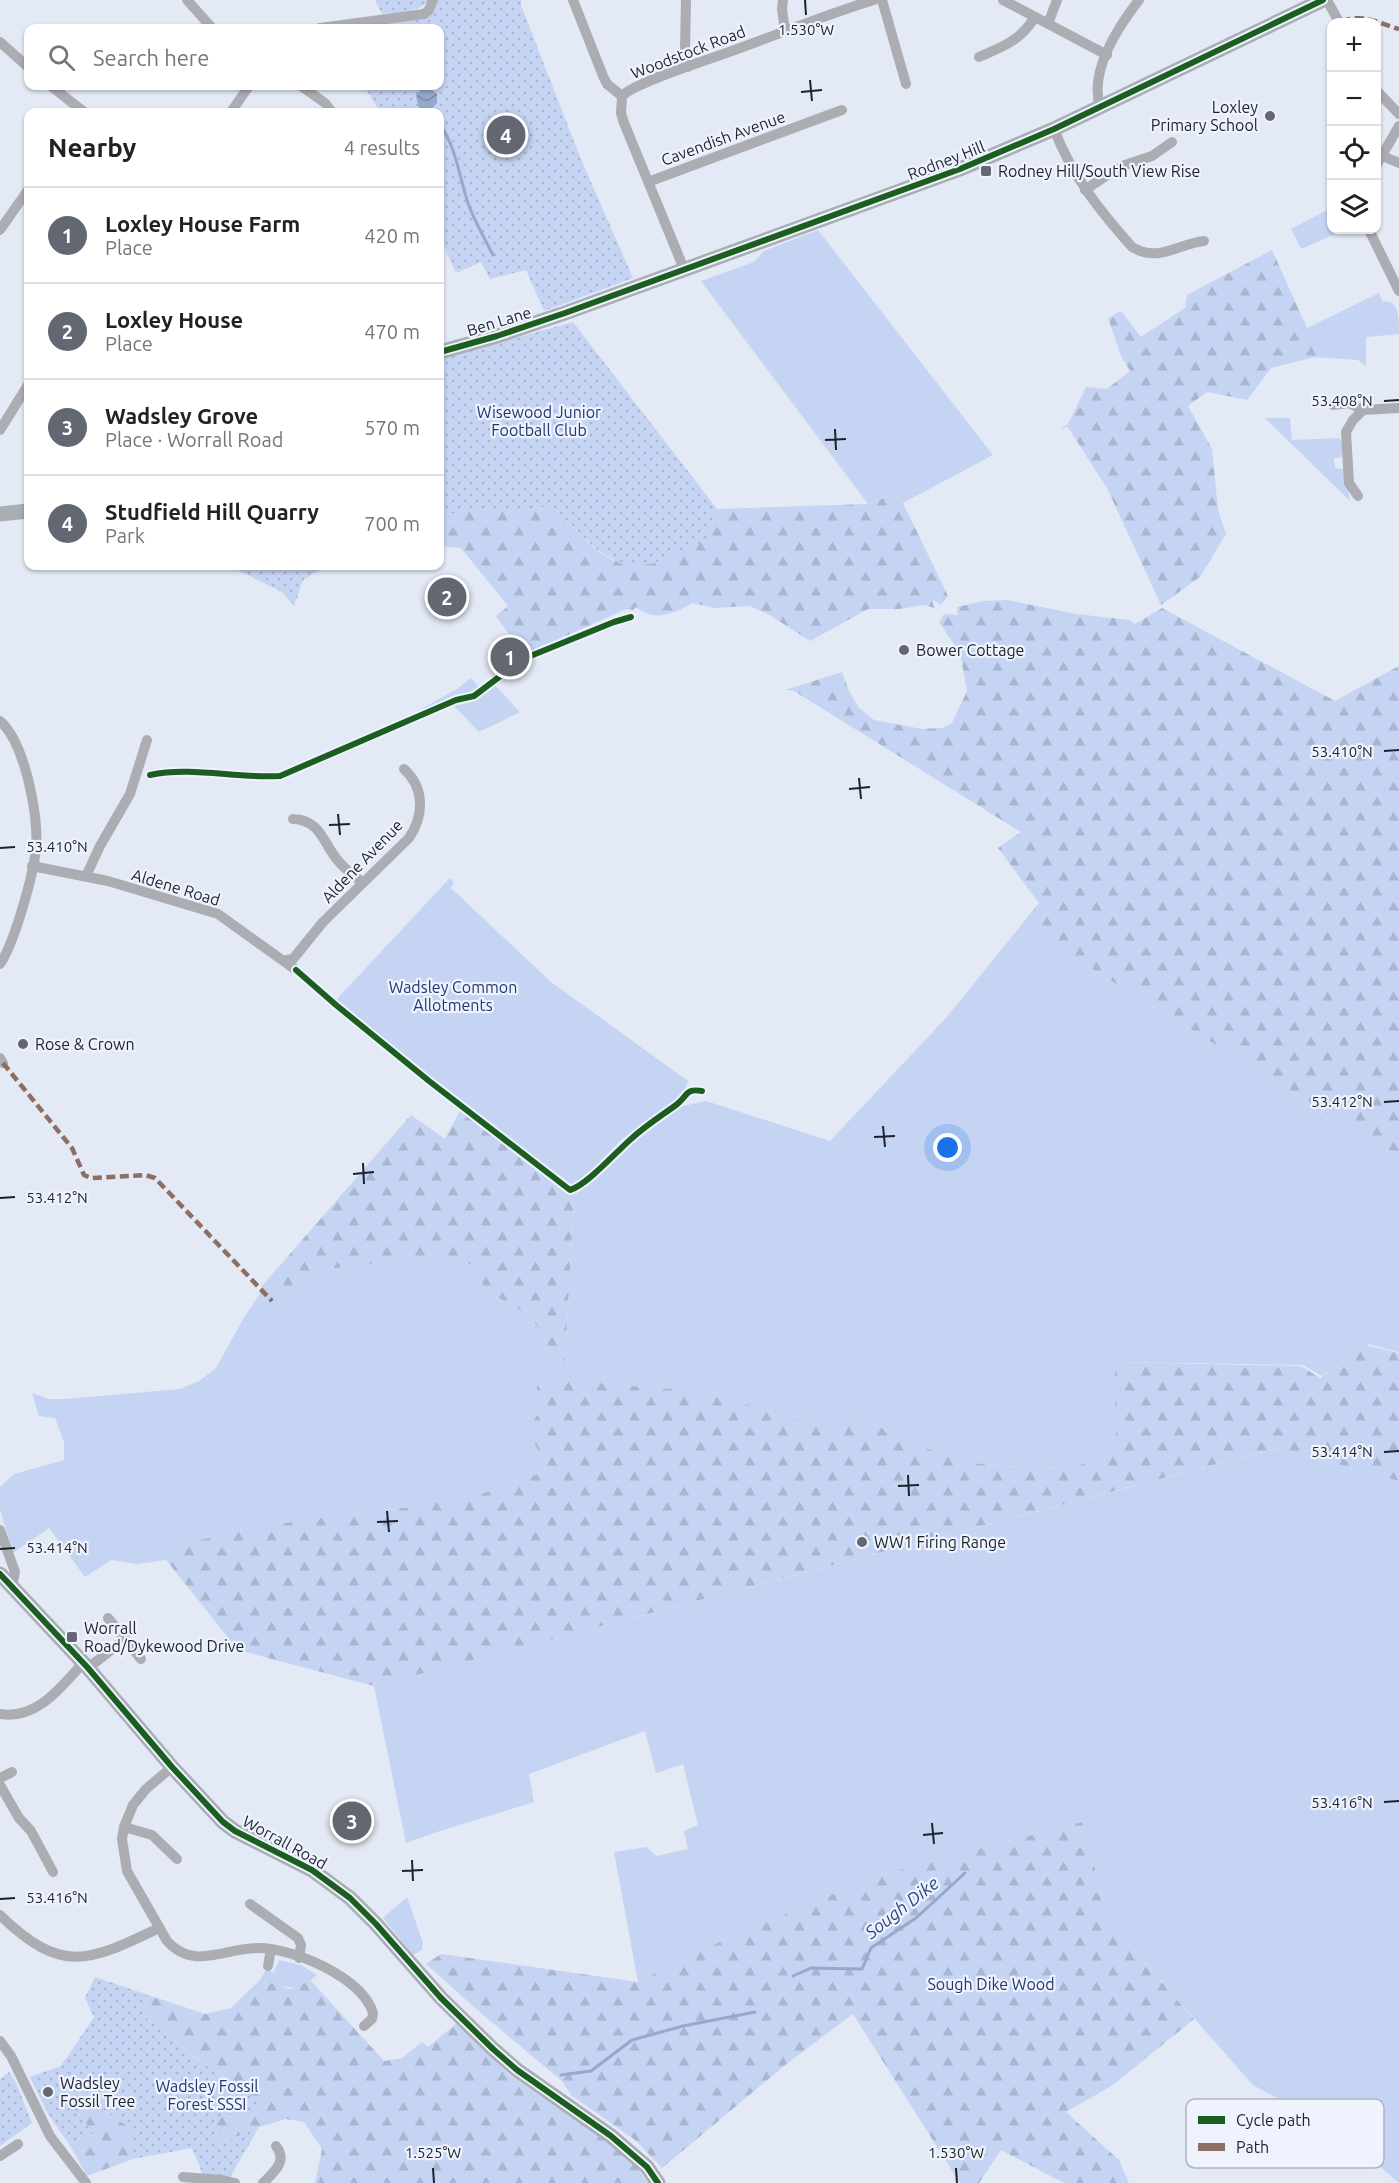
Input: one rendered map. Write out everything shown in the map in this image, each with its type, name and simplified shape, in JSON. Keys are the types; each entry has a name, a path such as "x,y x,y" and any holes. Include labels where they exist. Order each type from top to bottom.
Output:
{"street":[{"path":"188,0 209,24"},
{"path":"350,24 424,14 429,10 433,0"},
{"path":"573,0 603,76 613,90 622,96"},
{"path":"687,0 685,50 688,67"},
{"path":"783,0 785,31"},
{"name":"Woodstock Road","path":"684,269 621,113 622,96 630,90 688,67 874,0"},
{"path":"882,0 906,84"},
{"path":"1003,0 1107,55"},
{"path":"1048,24 1057,0"},
{"path":"1100,107 1098,88 1101,70 1117,33 1139,0"},
{"path":"1325,0 1336,18"},
{"name":"Rodney Hill","path":"565,313 950,173 1054,129 1325,0"},
{"path":"979,57 1010,44 1028,28 1035,17"},
{"path":"0,42 24,63"},
{"path":"56,90 77,108"},
{"path":"234,108 246,90"},
{"path":"307,90 329,108"},
{"path":"1381,94 1399,114"},
{"name":"Cavendish Avenue","path":"648,182 842,110"},
{"path":"1381,158 1399,126"},
{"path":"1054,129 1067,161 1085,190 1132,247 1141,252 1160,254 1190,243 1204,241"},
{"path":"1085,190 1113,171 1152,156 1172,142"},
{"path":"1381,161 1399,163"},
{"path":"0,230 24,196"},
{"path":"1371,234 1399,291"},
{"name":"Ben Lane","path":"444,351 565,313"},
{"path":"0,430 24,391"},
{"path":"1333,405 1349,403 1363,410 1399,408"},
{"path":"1358,496 1349,483 1346,432 1363,410"},
{"path":"0,514 24,511"},
{"path":"0,721 15,743 32,796 37,835 36,849 15,932 0,964"},
{"path":"86,876 100,846 130,794 147,740"},
{"name":"Aldene Avenue","path":"286,960 293,959 316,930 408,838 419,820 418,792 414,781 404,770"},
{"path":"293,819 308,822 316,827 339,862 362,882"},
{"name":"Aldene Road","path":"32,866 86,876 218,914 286,960 296,970"},
{"path":"0,1530 15,1572 12,1587"},
{"name":"Worrall Road","path":"0,1574 86,1665 172,1767 223,1822 235,1831 312,1870 350,1898 441,1998 493,2049 517,2070 611,2136 647,2167 658,2183"},
{"path":"108,1618 141,1659"},
{"path":"0,1714 20,1714 39,1706 86,1665 124,1640"},
{"path":"172,1767 139,1796 129,1812 124,1827 122,1848 127,1871 159,1928 174,1949 184,1955 216,1955 248,1948 271,1949 299,1958 343,1978 360,1992 371,2006 373,2013 372,2019 364,2026"},
{"path":"0,1778 12,1772"},
{"path":"0,1785 19,1818 31,1831 53,1872"},
{"path":"124,1827 159,1839 177,1859"},
{"path":"250,1904 298,1938 301,1945 299,1958"},
{"path":"0,1915 34,1944 57,1954 79,1957 113,1950 159,1928"},
{"path":"268,1965 271,1949"},
{"path":"0,2041 11,2056 50,2136 86,2183"},
{"path":"0,2156 18,2144"},
{"path":"263,2183 279,2166 281,2156 276,2146"},
{"path":"183,2177 235,2183"}],"green space":[{"path":"375,0 429,0 414,10 382,14"},
{"path":"438,0 521,0 580,157 633,278 544,311 526,270 490,279 481,262 456,273 444,247 444,108 378,108 366,90 444,90 444,24 387,24 424,19 434,12"},
{"path":"1327,210 1327,234 1335,234 1301,249 1291,229"},
{"path":"818,230 993,455 903,503 894,494 868,504 701,281 754,262 764,251"},
{"path":"1272,250 1307,328 1326,344 1315,357 1271,368 1247,400 1207,392 1188,406 1212,449 1218,510 1226,534 1200,577 1161,605 1107,488 1067,426 1061,429 1068,424 1086,387 1107,389 1130,371 1121,356 1108,318 1121,311 1141,337 1185,308 1187,295"},
{"path":"1379,293 1383,302 1392,303 1395,306 1399,334 1366,337 1366,366 1358,360 1315,357 1325,344 1307,328"},
{"name":"Wisewood Junior Football Club","path":"573,322 717,509 705,541 651,564 621,564 596,549 553,507 517,512 484,509 444,514 444,358"},
{"path":"1265,418 1290,418 1292,440 1339,438 1342,442 1342,457 1334,458 1335,468 1344,469 1350,501"},
{"path":"894,494 903,503 948,596 941,605 933,600 934,608 925,605 899,609 868,609 810,641 768,614 749,606 715,608 693,603 664,615 650,615 636,607 633,610 626,609 524,655 496,616 508,606 461,548 444,546 444,514 484,509 517,512 553,507 595,549 614,561 705,541 717,509 868,504"},
{"path":"238,570 320,570 303,580 294,606 282,592"},
{"path":"1007,600 1076,614 1130,620 1135,624 1162,608 1335,701 1399,666 1399,1157 1022,924 1039,903 998,848 1021,832 794,691 785,690 842,672 859,708 874,720 922,729 943,728 952,723 967,691 960,653 939,622 944,614 958,615 957,607 983,601"},
{"path":"471,678 479,687 490,680 520,712 479,732 454,706 422,718 419,710 457,689"},
{"name":"Wadsley Common Allotments","path":"450,878 454,882 451,888 551,982 688,1081 683,1095 621,1140 577,1185 572,1187 552,1175 335,1001"},
{"path":"1022,924 1399,1157 1399,1352 1368,1344 1322,1376 1303,1365 1116,1362 1116,1444 1098,1461 1064,1469 988,1465 958,1460 870,1423 794,1420 745,1404 741,1389 735,1394 606,1384 586,1380 577,1375 565,1359 574,1199 577,1193 658,1121 679,1107 706,1101 830,1141 946,1018"},
{"path":"460,1111 561,1189 570,1194 577,1193 574,1199 565,1359 577,1375 586,1380 606,1384 735,1394 741,1389 745,1404 794,1420 870,1423 958,1460 988,1465 1061,1469 1098,1461 1116,1444 1115,1362 1301,1366 1320,1378 1366,1345 1399,1353 1399,1481 1278,1448 374,1686 238,1650 159,1551 243,1529 403,1508 479,1495 546,1472 529,1427 538,1414 537,1386 551,1387 561,1376 542,1332 530,1318 514,1306 488,1294 472,1265 441,1256 318,1270 287,1291 262,1286 411,1115 445,1139"},
{"path":"441,1256 472,1265 488,1294 506,1301 522,1312 542,1332 561,1376 551,1387 537,1386 538,1414 530,1427 546,1472 479,1495 403,1508 243,1529 160,1551 166,1560 137,1564 111,1560 85,1577 49,1528 13,1553 0,1509 0,1487 14,1474 64,1460 64,1442 55,1418 39,1416 32,1393 49,1399 65,1399 180,1389 199,1381 216,1368 262,1286 287,1291 317,1270"},
{"path":"1279,1448 1399,1481 1399,2183 1382,2168 1384,2168 1384,2099 1278,2099 1253,2085 1110,1923 1082,1822 873,1877 692,1954 638,1982 614,1852 647,1847 656,1856 688,1849 684,1831 698,1825 683,1764 656,1773 645,1731 529,1774 534,1802 406,1843 374,1686"},
{"name":"Sough Dike Wood","path":"1082,1822 1110,1923 1194,2019 1113,2085 1066,2112 1119,2160 1129,2183 1064,2183 1001,2150 979,2183 960,2183 853,2014 789,2062 662,2168 635,2140 571,2095 562,2081 426,1964 441,1954 638,1982 692,1954 873,1877"},
{"path":"407,1897 423,1943 422,1950 413,1955 383,1918"},
{"path":"279,1960 301,1965 317,1975 296,1987 283,1987 260,1980 266,1970 274,1972"},
{"name":"Wadsley Fossil Forest SSSI","path":"95,1977 148,1995 145,2002 146,2018 198,2060 261,2104 259,2109 215,2118 218,2145 259,2127 230,2177 203,2175 192,2148 133,2159 133,2135 129,2127 71,2089 64,2092 67,2100 94,2134 69,2144 48,2114 30,2077 61,2066 94,2017 85,1998"},
{"path":"260,1980 290,1989 311,1981 384,2061 402,2058 422,2042 428,2047 457,2023 511,2076 599,2136 634,2164 649,2183 315,2183 322,2149 304,2122 286,2119 259,2127 218,2145 215,2117 239,2092 146,2018 145,2002 148,1995 205,2014 231,2008"},
{"path":"9,2072 16,2083 32,2123 0,2146 0,2079"},
{"path":"71,2089 129,2127 133,2135 133,2159 87,2176 69,2144 94,2134 67,2100 64,2092"}],"water":[{"path":"420,90 432,90 437,94 437,103 433,108 419,108 416,96"}],"waterway":[{"path":"444,132 453,152 469,207 493,255"},
{"name":"Sough Dike","path":"793,1976 811,1968 862,1969 871,1948 916,1918 965,1873"},
{"name":"Sough Dike","path":"561,2075 591,2071 632,2040 683,2026 755,2012"}],"marked path":[{"path":"1381,23 1399,29"},
{"path":"3,1063 72,1148 84,1175 91,1178 145,1175 155,1178 272,1301"}],"cycle path":[{"path":"444,351 565,313 960,169 1054,129 1323,0"},
{"path":"150,775 198,772 280,776 456,700 474,696 523,659 631,617"},
{"path":"296,970 429,1081 570,1190 593,1175 636,1134 676,1105 689,1092 702,1091"},
{"path":"0,1574 88,1668 172,1767 223,1822 235,1831 312,1870 350,1898 441,1998 493,2049 517,2070 611,2136 647,2167 658,2183"}],"place":[{"name":"Loxley Primary School","path":"1270,116"},
{"name":"Studfield Hill Quarry","path":"506,135"},
{"name":"Rodney Hill/South View Rise","path":"986,171"},
{"name":"Loxley House","path":"447,597"},
{"name":"Bower Cottage","path":"904,650"},
{"name":"Loxley House Farm","path":"510,657"},
{"name":"Rose & Crown","path":"23,1044"},
{"name":"WW1 Firing Range","path":"862,1542"},
{"name":"Worrall Road/Dykewood Drive","path":"72,1637"},
{"name":"Wadsley Grove","path":"352,1821"},
{"name":"Wadsley Fossil Tree","path":"48,2092"}]}
